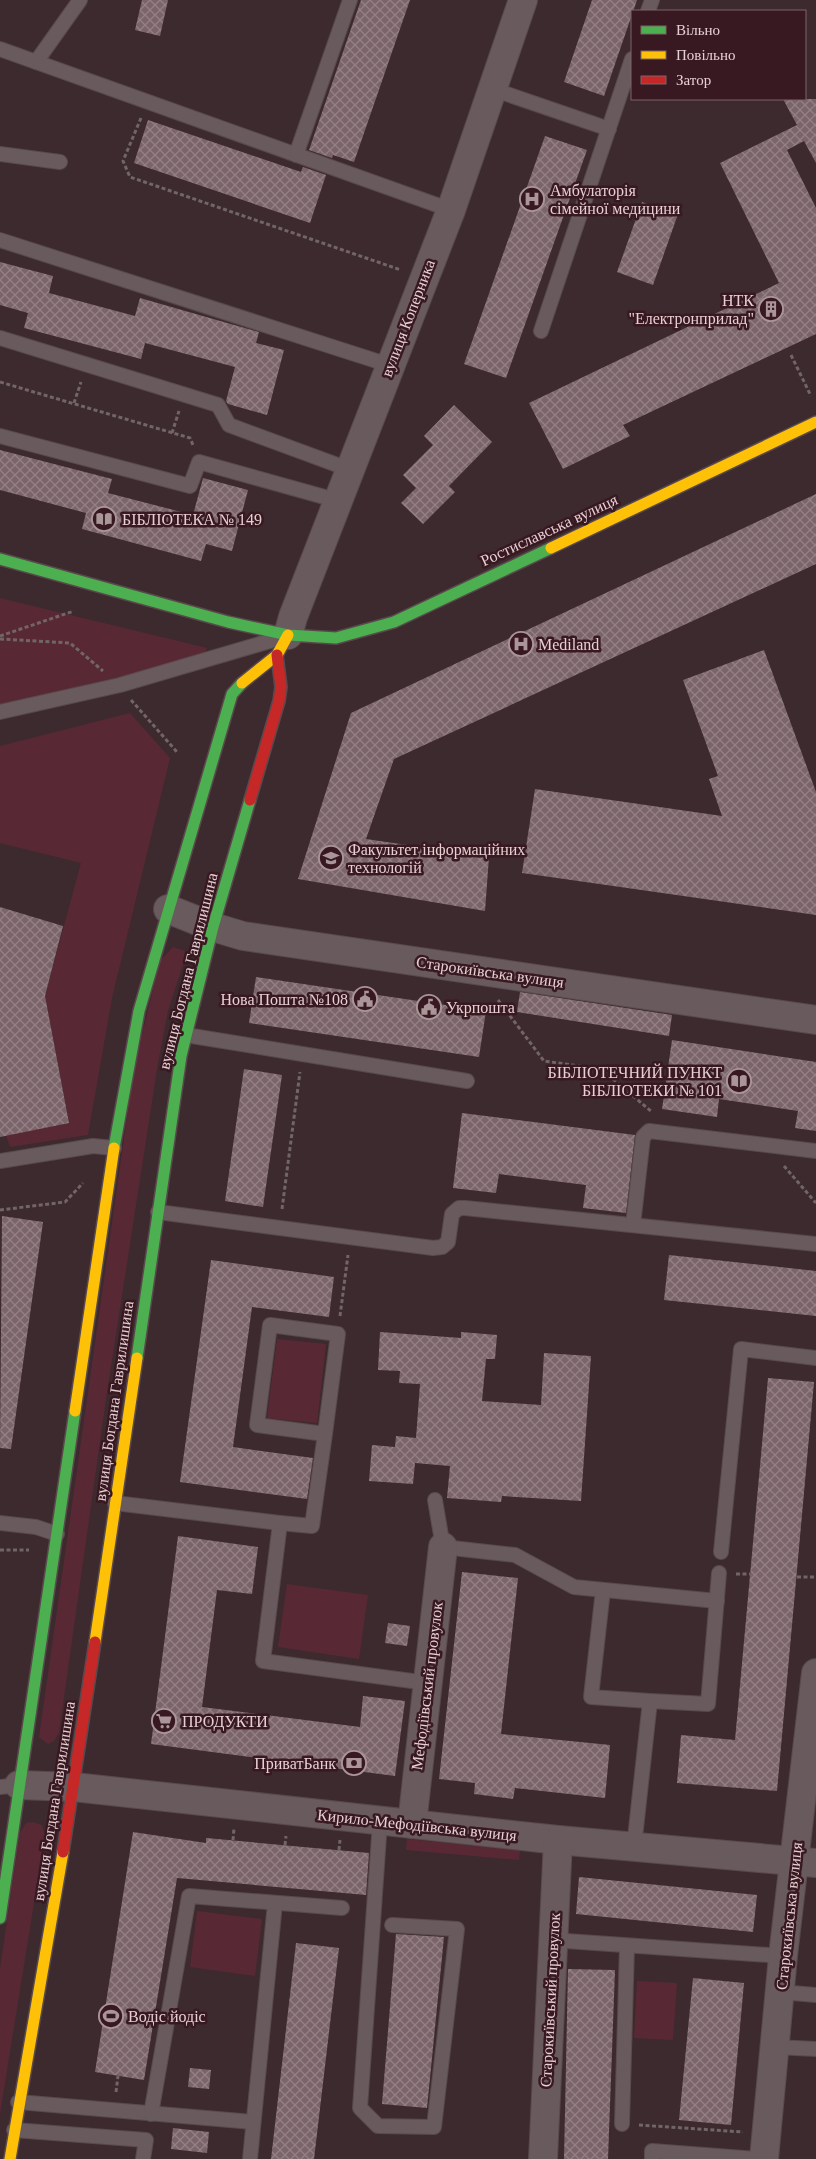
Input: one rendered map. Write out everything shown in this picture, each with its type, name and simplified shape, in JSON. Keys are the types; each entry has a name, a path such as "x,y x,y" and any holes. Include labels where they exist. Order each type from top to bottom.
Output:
{"street":[{"name":"вулиця Коперника","path":"283,645 351,470 389,365 451,210 523,0"},
{"name":"Ростиславська вулиця","path":"0,559 228,622 283,645 336,638 394,622 816,422"},
{"name":"вулиця Богдана Гаврилишина","path":"0,1918 10,1786 57,1534 114,1148 139,1011 232,694 238,686 283,645"},
{"name":"вулиця Богдана Гаврилишина","path":"10,2159 18,2102 74,1787 181,1056 213,927 280,701 283,645"},
{"name":"Старокиївська вулиця","path":"168,909 213,927 243,936 816,1020"},
{"name":"Мефодіївський провулок","path":"412,1824 443,1548"},
{"name":"Старокиївська вулиця","path":"764,2159 783,1956 805,1861 816,1673"},
{"name":"Кирило-Мефодіївська вулиця","path":"10,1786 74,1787 380,1822 634,1847 805,1861"},
{"name":"Старокиївський провулок","path":"543,2159 558,1840"}],"lane":[{"path":"36,62 80,0"},
{"path":"296,155 350,0"},
{"path":"0,49 451,210"},
{"path":"541,331 631,63"},
{"path":"492,90 609,129"},
{"path":"0,154 60,162"},
{"path":"0,240 389,365"},
{"path":"0,338 218,405 229,425 351,470"},
{"path":"0,436 190,486 199,462 339,501"},
{"path":"0,712 283,645"},
{"path":"186,1035 467,1081"},
{"path":"633,1225 643,1137 648,1131 816,1151"},
{"path":"0,1161 93,1146 114,1148"},
{"path":"158,1212 442,1248 448,1242 452,1214 459,1208 816,1244"},
{"path":"115,1504 312,1526 325,1434 338,1334 270,1325 257,1425 325,1434"},
{"path":"721,1552 740,1349 816,1358"},
{"path":"435,1500 443,1548 515,1555 574,1587 717,1601"},
{"path":"0,1523 36,1527 57,1534"},
{"path":"280,1523 263,1660 427,1683"},
{"path":"603,1590 591,1697 708,1704 719,1573"},
{"path":"634,1847 650,1701"},
{"path":"380,1822 360,2108 378,2126 434,2127 456,1929 392,1926"},
{"path":"151,2114 189,1896 342,1908"},
{"path":"250,2159 275,1903"},
{"path":"552,1940 783,1956"},
{"path":"622,2124 627,1946"},
{"path":"781,1992 816,1995"},
{"path":"775,2047 816,2050"},
{"path":"18,2102 253,2122"},
{"path":"14,2130 146,2140 143,2159"},
{"path":"652,2159 652,2151 757,2159"}],"path":[{"path":"148,101 123,161 130,177 402,270"},
{"path":"791,354 811,396"},
{"path":"0,382 190,438 199,462"},
{"path":"74,403 78,391"},
{"path":"172,433 176,420"},
{"path":"0,636 74,611"},
{"path":"497,999 544,1061 601,1069 678,1134"},
{"path":"279,1227 302,1054"},
{"path":"766,1144 816,1203"},
{"path":"0,1210 64,1202 89,1177"},
{"path":"338,1334 351,1237"},
{"path":"0,1550 32,1550"},
{"path":"797,1576 815,1577"},
{"path":"622,2124 749,2132"}],"shaded area":[{"path":"0,598 207,648 201,658 0,705"},
{"path":"130,713 170,758 112,998 88,1135 10,1147 6,1136 69,1122 45,996 81,863 0,843 0,746"},
{"path":"173,947 185,951 184,961 168,1011 158,1063 106,1399 59,1733 54,1741 48,1744 39,1737 134,1068 160,961"},
{"path":"277,1339 326,1344 317,1423 267,1418"},
{"path":"287,1584 368,1595 359,1659 278,1647"},
{"path":"32,1822 42,1825 45,1835 0,2114 0,1969 20,1833 26,1823"},
{"path":"407,1839 520,1850 519,1860 406,1850"},
{"path":"197,1911 262,1919 255,1976 190,1967"},
{"path":"637,1981 677,1983 673,2040 634,2038"}],"building":[{"path":"142,0 168,0 160,36 135,30"},
{"path":"361,0 410,0 354,162 333,155 332,158 309,150"},
{"path":"592,0 637,0 634,10 631,10 631,17 604,96 564,82"},
{"name":"НТК \"Електронприлад\"","path":"816,99 816,163 804,141 787,150 816,208 816,334 623,425 630,436 563,469 529,403 779,283 720,163 797,125 784,100"},
{"path":"148,120 301,172 303,167 326,175 310,223 134,163"},
{"path":"545,136 587,150 506,378 464,364"},
{"path":"642,202 678,214 653,285 617,272"},
{"path":"0,262 53,276 49,293 135,316 140,298 259,332 256,343 284,350 267,415 228,404 226,401 235,367 145,343 141,359 24,328 28,313 0,305"},
{"path":"454,405 492,442 449,486 455,492 423,524 401,503 416,488 403,475 433,445 424,436"},
{"path":"0,450 112,479 108,493 193,515 203,478 248,490 232,551 206,544 201,561 82,529 86,513 0,490"},
{"path":"816,494 816,564 394,759 366,839 489,857 485,911 298,879 351,713"},
{"path":"764,650 816,792 816,915 522,873 535,789 722,816 709,779 718,776 683,680"},
{"path":"0,907 63,926 45,996 69,1123 0,1137"},
{"path":"256,977 486,1011 479,1057 249,1023"},
{"path":"520,992 672,1015 669,1036 517,1012"},
{"path":"672,1040 816,1062 816,1131 795,1128 798,1111 719,1099 717,1117 662,1109"},
{"path":"244,1069 282,1075 263,1207 225,1201"},
{"path":"462,1113 635,1135 626,1213 583,1208 586,1185 499,1174 496,1193 453,1188"},
{"path":"2,1216 43,1222 11,1449 0,1448"},
{"path":"669,1255 816,1271 816,1316 664,1300"},
{"path":"211,1260 334,1277 329,1317 252,1307 233,1447 313,1458 307,1499 180,1482"},
{"path":"380,1332 461,1338 461,1332 497,1335 495,1359 486,1359 482,1401 541,1405 544,1353 591,1356 581,1501 502,1496 501,1502 447,1498 450,1466 415,1463 413,1484 369,1481 372,1445 395,1447 396,1436 416,1438 420,1384 399,1383 400,1371 378,1370"},
{"path":"768,1378 814,1382 777,1791 677,1783 681,1735 735,1740"},
{"path":"178,1536 258,1547 252,1594 217,1590 202,1707 360,1727 363,1696 405,1701 395,1776 151,1744"},
{"path":"462,1572 518,1578 501,1734 610,1745 605,1798 515,1788 513,1799 474,1794 475,1783 439,1779"},
{"path":"388,1623 410,1626 407,1646 385,1643"},
{"path":"133,1832 206,1843 206,1838 369,1853 366,1895 177,1878 144,2080 95,2072"},
{"path":"579,1877 757,1895 753,1932 576,1914"},
{"path":"396,1934 444,1937 427,2108 382,2104"},
{"path":"296,1943 339,1948 314,2159 271,2159"},
{"path":"568,1969 615,1970 608,2159 564,2159"},
{"path":"693,1978 744,1983 731,2125 679,2120"},
{"path":"190,2068 211,2070 209,2089 188,2087"},
{"path":"173,2128 209,2132 207,2153 171,2149"}],"traffic: fast":[{"path":"0,559 228,622 288,635 336,638 394,622 551,548"},
{"path":"114,1148 139,1011 232,694 242,683"},
{"path":"137,1358 181,1056 213,927 250,800"},
{"path":"0,1918 75,1411"}],"traffic: slow":[{"path":"551,548 816,422"},
{"path":"242,683 277,655 288,635"},
{"path":"75,1411 114,1148"},
{"path":"95,1642 137,1358"},
{"path":"10,2159 63,1852"}],"traffic: jam":[{"path":"250,800 279,701 281,687 277,655"},
{"path":"63,1852 95,1642"}],"place":[{"name":"Амбулаторія сімейної медицини","path":"532,199"},
{"name":"НТК \"Електронприлад\"","path":"771,309"},
{"name":"БІБЛІОТЕКА № 149","path":"104,519"},
{"name":"Mediland","path":"521,644"},
{"name":"Факультет інформаційних технологій","path":"331,858"},
{"name":"Нова Пошта №108","path":"365,999"},
{"name":"Укрпошта","path":"429,1007"},
{"name":"БІБЛІОТЕЧНИЙ ПУНКТ БІБЛІОТЕКИ № 101","path":"739,1081"},
{"name":"ПРОДУКТИ","path":"164,1721"},
{"name":"ПриватБанк","path":"354,1763"},
{"name":"Водіс йодіс","path":"111,2016"}]}
